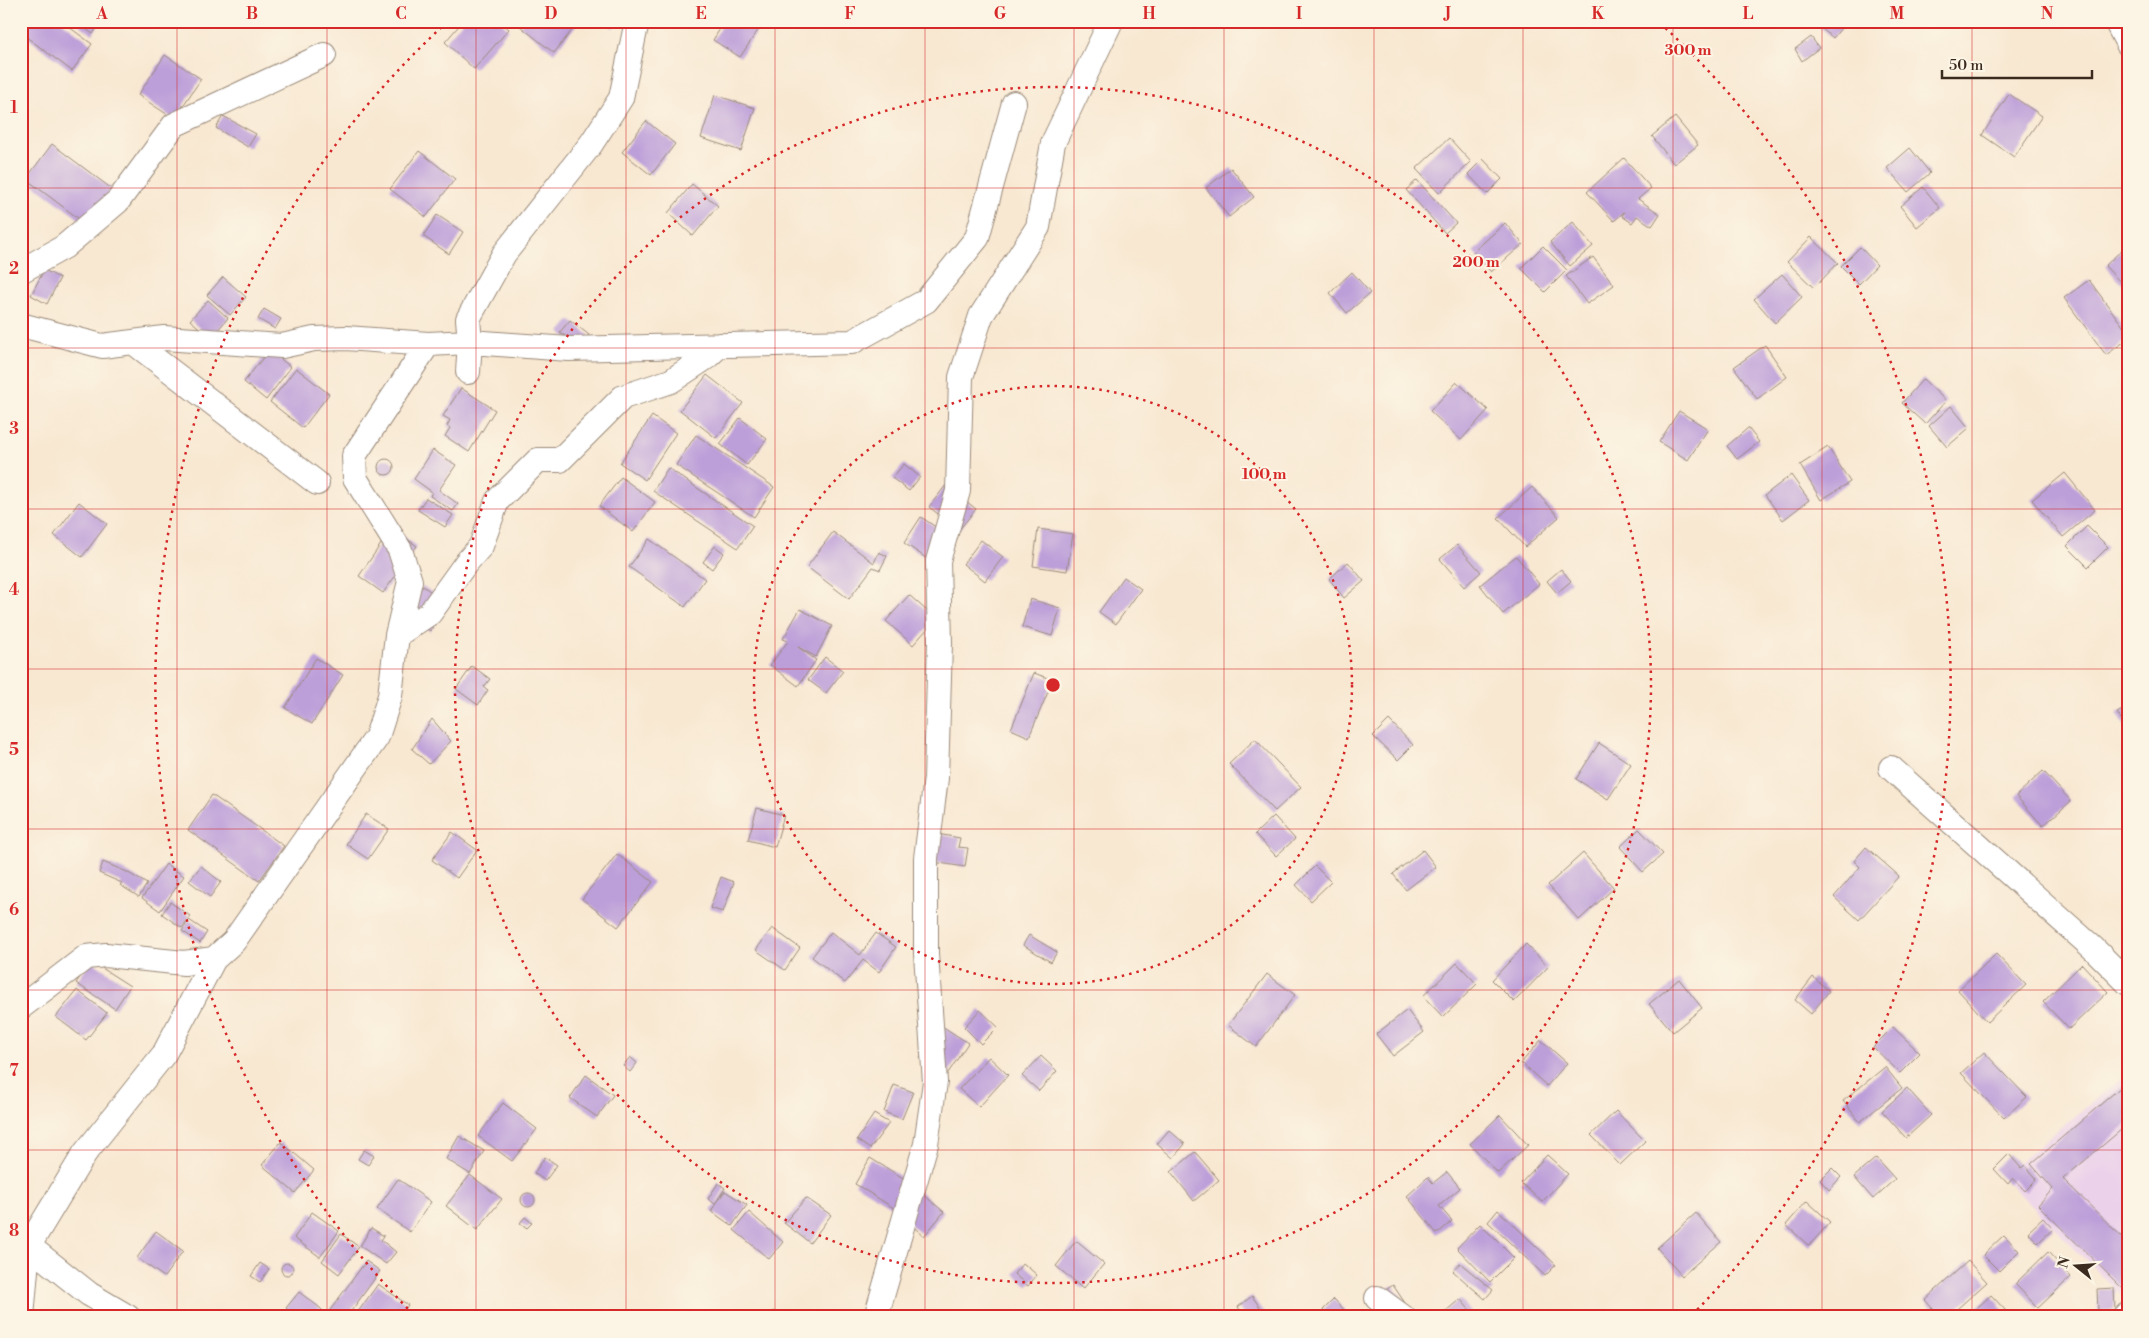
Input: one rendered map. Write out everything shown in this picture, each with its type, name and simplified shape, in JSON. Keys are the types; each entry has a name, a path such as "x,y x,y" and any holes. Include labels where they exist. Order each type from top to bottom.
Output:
{"street":[{"path":"468,372 470,342 468,319 504,254 592,144 621,98 638,21"},
{"path":"876,1317 926,1144 935,1082 926,954 926,858 936,778 940,643 938,561 958,490 961,377 981,316 1038,227 1052,142 1111,21"},
{"path":"2116,21 2128,44"},
{"path":"21,272 64,246 118,201 174,125 324,55"},
{"path":"21,325 102,346 164,338 282,346 314,339 346,338 428,344 470,342 569,349 852,342 926,301 977,238 1014,103"},
{"path":"133,342 317,483"},
{"path":"22,1317 25,1244 85,1152 164,1054 214,959 234,942 377,737 390,696 397,635 410,581 400,550 356,478 354,456 428,344"},
{"path":"397,635 430,613 466,563 481,546 497,501 538,460 560,460 622,397 671,381 707,357 720,345"},
{"path":"1891,768 2093,948 2128,983"},
{"path":"21,1007 86,957 106,955 184,963 214,959"},
{"path":"25,1244 88,1294 128,1317"},
{"path":"1377,1298 1403,1317"},
{"path":"2124,1317 2128,1313"}],"shaded area":[{"path":"2128,1073 2128,1302 2002,1176"}],"building":[{"path":"21,21 61,21 92,44 72,71 21,33"},
{"path":"74,21 101,21 93,34"},
{"path":"463,21 500,21 509,29 474,69 445,42"},
{"path":"524,21 574,21 577,24 554,53 520,26"},
{"path":"604,21 617,21 613,28"},
{"path":"725,21 748,21 759,29 740,57 713,40"},
{"path":"1816,21 1847,21 1833,38 1815,23"},
{"path":"1811,37 1819,48 1802,61 1795,49"},
{"path":"165,55 201,79 174,119 138,95"},
{"path":"2009,94 2042,116 2014,157 1982,135"},
{"path":"715,95 755,108 741,151 701,138"},
{"path":"223,116 256,134 248,147 216,128"},
{"path":"1675,117 1698,145 1674,164 1652,136"},
{"path":"646,121 675,144 651,175 622,152"},
{"path":"1449,138 1471,162 1439,193 1416,169"},
{"path":"52,144 112,189 86,224 26,179"},
{"path":"1910,148 1930,173 1908,192 1887,168"},
{"path":"419,151 455,179 426,217 390,189"},
{"path":"1624,158 1651,188 1638,199 1660,214 1652,226 1637,216 1632,223 1622,216 1624,212 1614,221 1587,192"},
{"path":"1483,159 1502,179 1487,194 1468,174"},
{"path":"1231,168 1254,197 1229,217 1206,188"},
{"path":"1417,180 1456,223 1445,233 1406,190"},
{"path":"692,184 718,206 693,236 668,213"},
{"path":"1923,187 1940,208 1917,227 1900,206"},
{"path":"437,215 463,232 449,254 423,236"},
{"path":"1573,222 1593,246 1570,266 1550,242"},
{"path":"1505,223 1523,244 1491,272 1473,252"},
{"path":"1811,237 1838,263 1814,288 1787,262"},
{"path":"2128,244 2128,290 2105,266"},
{"path":"1543,246 1567,270 1545,292 1521,268"},
{"path":"1860,247 1877,265 1859,284 1841,266"},
{"path":"1593,257 1614,285 1587,304 1566,276"},
{"path":"44,270 60,278 47,304 31,295"},
{"path":"1352,272 1370,293 1347,313 1330,293"},
{"path":"1782,274 1802,297 1775,323 1754,299"},
{"path":"223,277 246,297 230,315 207,295"},
{"path":"2089,280 2128,333 2128,339 2106,355 2064,298"},
{"path":"208,300 228,318 211,338 190,320"},
{"path":"264,309 281,319 275,329 258,319"},
{"path":"570,320 589,335 579,348 560,332"},
{"path":"1765,345 1787,377 1757,399 1734,367"},
{"path":"269,350 291,367 266,400 244,382"},
{"path":"296,368 329,394 303,428 270,402"},
{"path":"707,375 743,403 716,438 680,410"},
{"path":"1923,379 1946,401 1925,424 1902,403"},
{"path":"1457,382 1488,410 1461,440 1430,411"},
{"path":"461,388 495,410 469,452 445,436 450,428 447,426 450,420 443,416"},
{"path":"1951,406 1969,428 1947,447 1929,426"},
{"path":"1679,411 1708,429 1688,460 1659,442"},
{"path":"652,416 676,433 645,480 620,463"},
{"path":"740,418 767,439 747,465 720,444"},
{"path":"1748,428 1759,442 1737,459 1727,446"},
{"path":"696,435 774,487 754,517 676,465"},
{"path":"1828,447 1850,482 1821,500 1800,465"},
{"path":"433,450 456,465 439,490 458,504 453,511 430,496 432,492 414,479"},
{"path":"386,459 394,467 386,475 378,467"},
{"path":"904,464 920,477 909,491 892,478"},
{"path":"668,468 753,526 738,548 653,491"},
{"path":"2065,473 2095,510 2063,537 2032,500"},
{"path":"1791,475 1809,500 1783,520 1765,495"},
{"path":"621,477 655,502 633,532 599,506"},
{"path":"946,485 976,509 959,530 929,507"},
{"path":"1532,487 1559,517 1525,547 1498,518"},
{"path":"426,498 453,515 445,527 418,510"},
{"path":"79,502 107,524 82,557 54,535"},
{"path":"921,517 943,532 926,558 904,543"},
{"path":"2087,526 2108,547 2088,567 2067,546"},
{"path":"392,528 417,546 383,593 359,576"},
{"path":"1038,529 1073,534 1067,571 1033,566"},
{"path":"833,532 874,563 879,552 887,556 880,570 873,567 849,599 807,567"},
{"path":"649,539 705,579 685,607 629,567"},
{"path":"981,540 1003,557 985,581 963,564"},
{"path":"1457,545 1481,572 1464,587 1440,559"},
{"path":"715,546 724,553 712,569 703,562"},
{"path":"1516,556 1539,584 1503,614 1480,585"},
{"path":"1348,562 1364,581 1344,598 1329,579"},
{"path":"1561,569 1571,581 1557,593 1547,581"},
{"path":"1124,577 1141,589 1116,624 1099,612"},
{"path":"423,586 449,605 430,631 404,612"},
{"path":"909,595 936,619 913,645 886,621"},
{"path":"1030,599 1060,608 1052,636 1022,627"},
{"path":"800,609 832,626 816,657 798,647 816,660 798,686 770,665 788,641 783,639"},
{"path":"825,657 843,671 826,693 808,680"},
{"path":"316,658 343,675 312,724 285,708"},
{"path":"472,666 490,679 484,687 488,690 478,705 456,689"},
{"path":"1034,673 1053,680 1029,737 1011,729"},
{"path":"2128,707 2128,731 2117,713"},
{"path":"432,719 451,741 429,764 412,749"},
{"path":"1389,720 1413,745 1398,760 1373,736"},
{"path":"1255,739 1301,787 1275,811 1229,764"},
{"path":"1599,743 1631,764 1608,799 1576,779"},
{"path":"2043,771 2071,801 2043,826 2016,796"},
{"path":"212,795 284,846 259,881 188,830"},
{"path":"757,808 784,815 775,847 748,840"},
{"path":"366,814 389,829 368,859 346,844"},
{"path":"1274,816 1295,839 1276,856 1255,834"},
{"path":"1639,829 1663,854 1643,872 1620,847"},
{"path":"452,832 477,850 457,878 432,860"},
{"path":"937,834 960,838 958,847 968,848 965,867 933,862"},
{"path":"1866,847 1899,876 1859,920 1834,897 1860,867 1854,861"},
{"path":"1423,850 1436,867 1406,890 1393,874"},
{"path":"1583,853 1614,888 1579,920 1548,885"},
{"path":"617,854 653,882 618,927 582,899"},
{"path":"103,862 127,872 147,884 139,897 120,885 122,883 99,873"},
{"path":"166,864 184,876 160,911 142,898"},
{"path":"201,866 221,882 210,897 189,881"},
{"path":"1315,866 1331,882 1311,901 1296,885"},
{"path":"721,877 734,882 723,912 710,908"},
{"path":"170,902 190,916 182,928 162,914"},
{"path":"189,920 207,932 200,943 182,931"},
{"path":"772,928 800,948 785,970 756,950"},
{"path":"831,932 860,955 876,933 896,947 879,972 863,960 845,983 812,957"},
{"path":"1029,935 1057,952 1051,962 1023,945"},
{"path":"1526,944 1548,967 1514,1002 1492,980"},
{"path":"1996,954 2026,985 1987,1022 1958,990"},
{"path":"91,961 130,986 115,1009 76,983"},
{"path":"1457,963 1477,984 1443,1017 1423,996"},
{"path":"2082,964 2108,992 2069,1029 2043,1002"},
{"path":"1267,974 1295,995 1256,1047 1228,1025"},
{"path":"1813,977 1829,991 1811,1014 1795,1000"},
{"path":"1679,979 1702,1008 1673,1032 1649,1004"},
{"path":"77,990 107,1013 86,1040 56,1017"},
{"path":"980,1010 998,1027 981,1044 964,1027"},
{"path":"1407,1010 1424,1032 1393,1056 1376,1034"},
{"path":"942,1026 968,1043 946,1076 920,1058"},
{"path":"1893,1027 1920,1053 1900,1073 1873,1047"},
{"path":"1541,1040 1567,1063 1547,1086 1521,1063"},
{"path":"1984,1052 2027,1097 2004,1118 1961,1073"},
{"path":"1041,1056 1057,1071 1039,1091 1022,1076"},
{"path":"630,1057 637,1063 630,1072 623,1066"},
{"path":"989,1057 1008,1075 979,1107 959,1089"},
{"path":"1885,1067 1902,1088 1860,1122 1843,1101"},
{"path":"586,1075 613,1095 597,1117 570,1098"},
{"path":"2128,1081 2128,1124 2063,1179 2128,1243 2128,1283 2122,1288 2038,1205 2053,1189 2031,1164"},
{"path":"894,1085 913,1092 902,1119 884,1112"},
{"path":"1907,1088 1931,1115 1906,1138 1882,1111"},
{"path":"503,1103 537,1129 512,1161 478,1136"},
{"path":"1616,1111 1645,1141 1620,1165 1591,1135"},
{"path":"874,1114 889,1123 870,1149 857,1140"},
{"path":"1500,1115 1528,1145 1498,1173 1470,1144"},
{"path":"1169,1130 1185,1144 1173,1158 1157,1144"},
{"path":"459,1136 484,1151 470,1174 446,1159"},
{"path":"281,1142 314,1170 295,1193 262,1165"},
{"path":"364,1150 374,1156 368,1165 358,1159"},
{"path":"1195,1152 1219,1180 1194,1201 1171,1172"},
{"path":"2009,1154 2021,1168 2025,1165 2037,1179 2025,1191 2013,1178 2008,1184 1994,1169"},
{"path":"1547,1155 1568,1174 1542,1202 1521,1183"},
{"path":"545,1157 557,1165 545,1181 534,1173"},
{"path":"870,1158 913,1184 897,1210 855,1184"},
{"path":"1876,1158 1895,1179 1873,1199 1854,1177"},
{"path":"1832,1168 1841,1177 1829,1190 1820,1180"},
{"path":"1447,1172 1460,1188 1439,1206 1452,1221 1437,1234 1407,1196 1428,1177 1433,1183"},
{"path":"470,1175 502,1199 477,1230 446,1206"},
{"path":"398,1179 431,1202 410,1232 377,1209"},
{"path":"718,1183 725,1188 715,1204 708,1199"},
{"path":"916,1188 944,1212 924,1236 896,1212"},
{"path":"725,1191 747,1205 732,1226 711,1211"},
{"path":"528,1193 533,1195 535,1200 533,1205 528,1207 523,1205 521,1200 523,1195"},
{"path":"806,1198 831,1215 810,1243 784,1223"},
{"path":"1807,1201 1830,1222 1809,1246 1786,1225"},
{"path":"1498,1210 1556,1265 1545,1276 1488,1222"},
{"path":"312,1212 339,1231 320,1257 294,1238"},
{"path":"749,1212 783,1242 769,1259 734,1230"},
{"path":"1696,1213 1721,1242 1682,1276 1657,1248"},
{"path":"525,1217 532,1223 527,1228 520,1223"},
{"path":"2043,1218 2053,1229 2038,1243 2028,1232"},
{"path":"1480,1224 1514,1258 1490,1282 1457,1248"},
{"path":"371,1228 384,1236 381,1240 396,1252 386,1264 360,1246"},
{"path":"156,1231 183,1251 164,1277 137,1258"},
{"path":"341,1234 359,1247 339,1274 322,1261"},
{"path":"2004,1235 2019,1251 1999,1271 1983,1255"},
{"path":"1076,1241 1104,1264 1083,1289 1056,1266"},
{"path":"2048,1252 2071,1277 2038,1308 2015,1284"},
{"path":"366,1261 380,1271 347,1317 332,1317 328,1313"},
{"path":"1968,1261 1987,1282 1948,1317 1940,1317 1925,1300"},
{"path":"260,1263 269,1269 260,1282 251,1276"},
{"path":"285,1263 289,1263 293,1269 289,1275 285,1275 281,1271 281,1267"},
{"path":"1023,1263 1037,1275 1028,1286 1014,1274"},
{"path":"1460,1263 1493,1290 1485,1299 1453,1271"},
{"path":"378,1284 408,1305 399,1317 355,1316"},
{"path":"1393,1285 1407,1306 1374,1298"},
{"path":"2114,1288 2115,1310 2098,1311 2097,1289"},
{"path":"299,1292 319,1307 326,1314 325,1317 296,1317 286,1308"},
{"path":"1991,1295 2006,1311 1999,1317 1967,1317"},
{"path":"1252,1296 1267,1317 1245,1317 1238,1307"},
{"path":"1334,1299 1351,1317 1316,1317"},
{"path":"1460,1299 1476,1317 1439,1317"},
{"path":"774,1311 783,1317 770,1317"}]}
